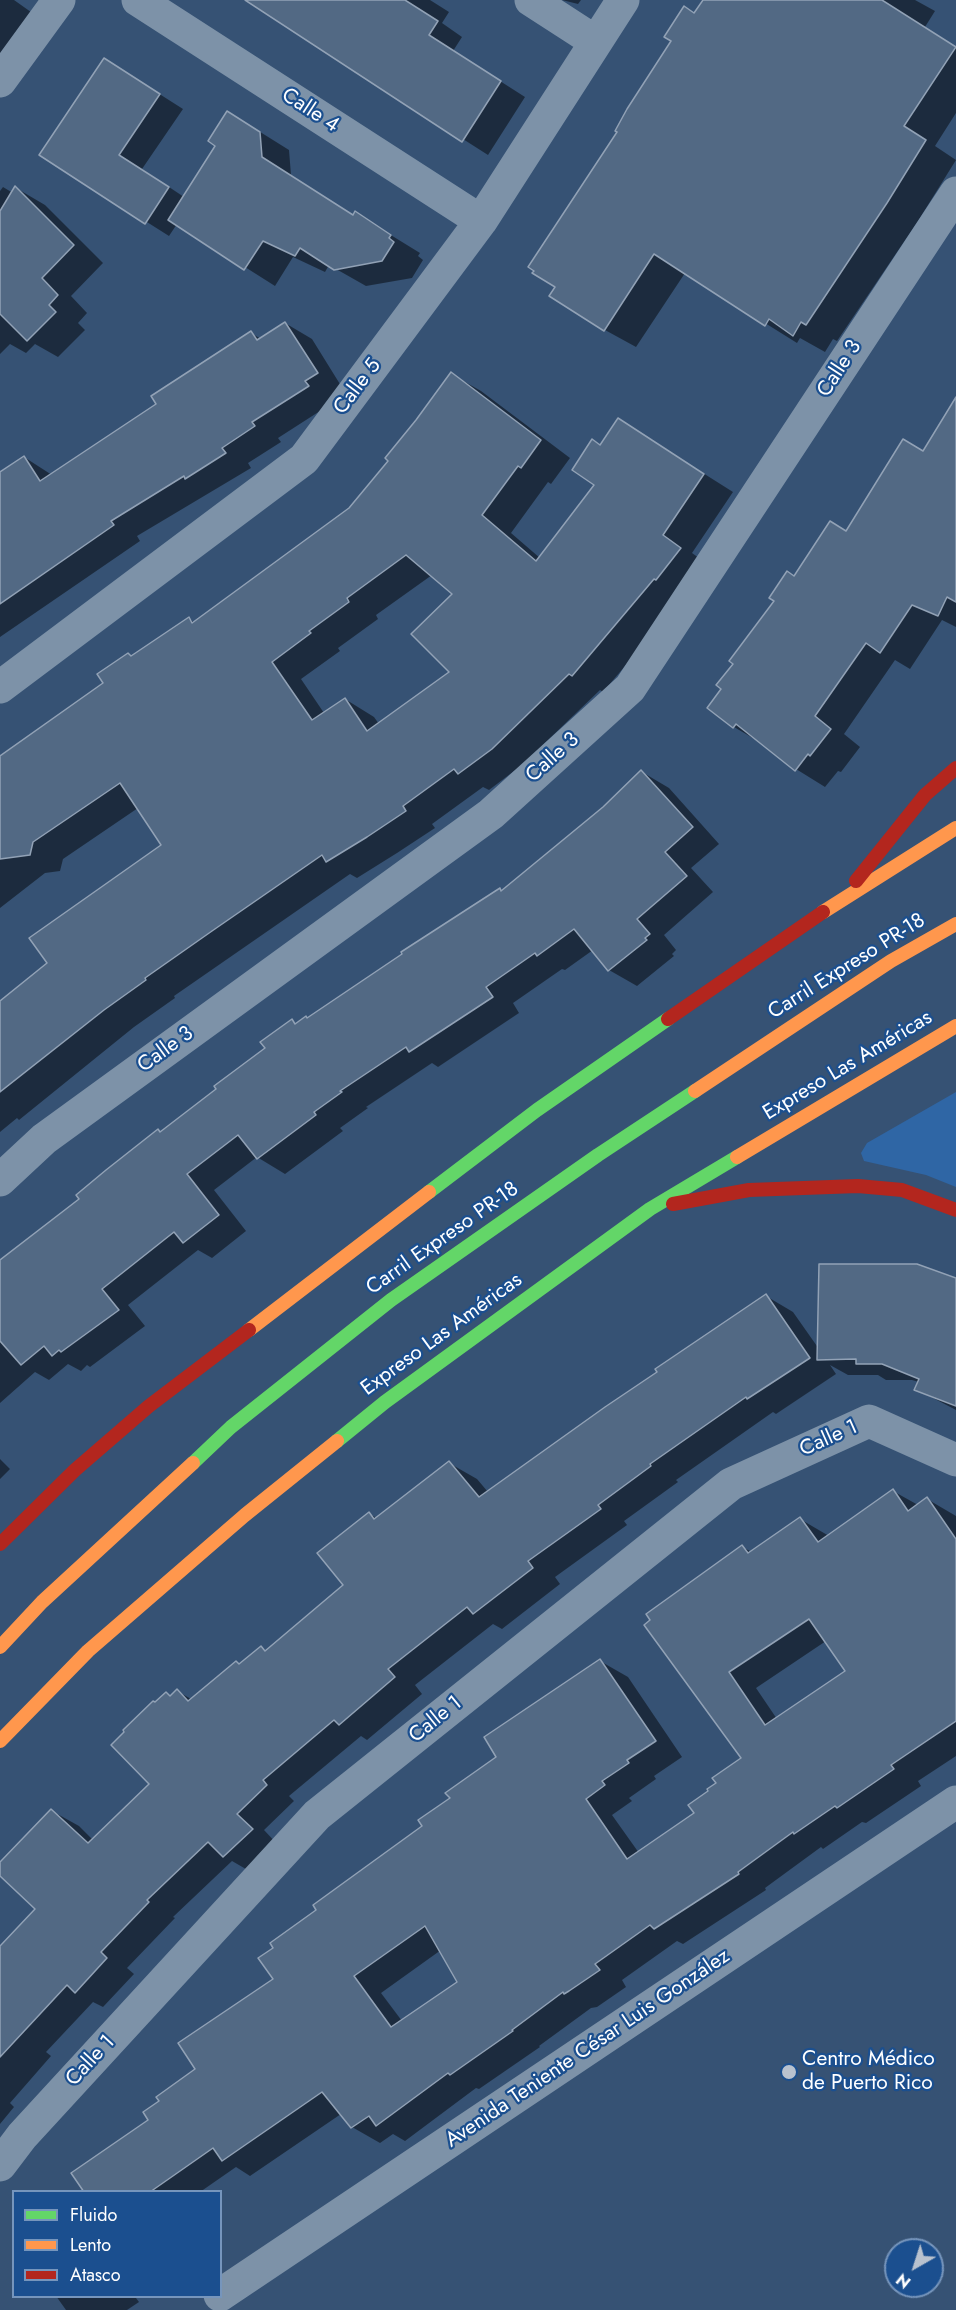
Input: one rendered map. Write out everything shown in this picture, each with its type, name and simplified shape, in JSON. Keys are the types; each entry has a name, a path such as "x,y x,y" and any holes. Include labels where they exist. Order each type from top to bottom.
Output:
{"highway":[{"path":"841,900 925,795 956,768"},
{"path":"0,1544 75,1470 149,1406 537,1110 841,900 956,828"},
{"name":"Carril Expreso PR-18","path":"0,1647 42,1602 231,1427 391,1300 637,1129 891,961 956,924"},
{"name":"Expreso Las Américas","path":"0,1741 88,1651 245,1515 385,1402 650,1209 956,1026"},
{"path":"650,1209 749,1190 858,1186 902,1191 956,1210"}],"street":[{"path":"0,81 59,0"},
{"name":"Calle 4","path":"138,0 481,221"},
{"path":"531,0 596,42"},
{"name":"Calle 5","path":"0,687 304,459 481,221 622,0"},
{"name":"Calle 3","path":"0,1180 44,1139 491,814 630,688 956,193"},
{"name":"Calle 1","path":"0,2165 22,2136 317,1815 731,1484 869,1421 956,1460"},
{"name":"Avenida Teniente César Luis González","path":"222,2295 956,1802"},
{"name":"Avenida Teniente César Luis González","path":"199,2310 217,2298"}],"shaded area":[{"path":"956,1092 956,1187 926,1175 864,1161 861,1153 867,1143"}],"building":[{"path":"245,0 405,0 438,21 429,35 501,81 462,142"},
{"path":"703,0 882,0 956,47 904,126 926,140 806,325 801,322 793,336 769,319 765,326 654,254 604,331 549,296 555,287 532,273 534,271 528,267 617,132 615,131 627,109 671,41 664,37 684,6 694,13"},
{"path":"104,58 160,94 119,155 169,187 145,224 39,155"},
{"path":"227,111 260,132 262,157 353,215 355,211 391,235 389,238 394,242 382,261 334,270 300,248 295,256 263,241 244,270 168,220 215,146 208,141"},
{"path":"15,186 74,245 42,278 58,295 49,305 56,312 27,341 0,314 0,211"},
{"path":"285,322 318,373 305,381 309,386 252,422 255,426 222,448 226,453 111,521 114,525 0,604 0,472 24,456 40,481 156,404 151,396 251,331 257,340"},
{"path":"451,372 541,440 521,468 518,466 482,515 536,561 594,485 572,470 592,439 600,445 618,418 704,474 663,535 681,548 572,676 569,674 492,749 458,774 454,769 403,806 406,811 367,837 326,862 322,855 212,931 145,978 146,980 0,1092 0,1001 47,963 29,938 161,845 120,783 33,842 30,855 0,859 0,756 103,683 97,674 128,653 131,656 189,617 192,623 349,508 388,461 385,458","holes":["406,555 452,594 411,634 449,672 367,731 345,698 312,720 272,662 349,602 347,598"]},
{"path":"956,397 956,602 947,597 938,616 912,605 880,653 866,643 815,716 831,729 795,771 736,724 733,728 707,708 721,689 716,685 733,664 729,661 774,601 769,598 787,571 794,576 830,521 846,531 903,439 923,451"},
{"path":"641,770 693,827 665,852 687,876 637,919 650,934 645,938 647,940 608,971 574,929 537,956 535,953 486,987 493,997 409,1052 406,1047 340,1091 342,1092 314,1112 316,1115 257,1159 238,1135 187,1174 219,1215 183,1243 174,1232 102,1289 119,1310 61,1352 59,1350 52,1356 44,1346 21,1365 0,1341 0,1260 79,1199 76,1195 106,1170 158,1129 160,1132 216,1089 214,1086 265,1048 260,1042 292,1019 295,1024 306,1016 307,1018 402,954 401,952 500,888 501,891 603,807"},
{"path":"819,1264 917,1264 956,1278 956,1406 914,1390 919,1379 882,1364 856,1364 856,1359 817,1360"},
{"path":"766,1294 810,1358 747,1399 746,1397 650,1464 651,1466 598,1505 601,1509 528,1561 533,1568 473,1614 467,1607 388,1669 395,1677 339,1725 334,1720 263,1780 267,1785 237,1814 253,1829 223,1857 208,1842 147,1900 149,1902 101,1952 107,1958 75,1993 67,1985 0,2057 0,1946 35,1909 0,1876 0,1862 51,1809 88,1843 149,1784 111,1745 124,1732 123,1730 153,1701 155,1702 166,1692 170,1696 177,1689 188,1701 236,1661 239,1664 261,1646 265,1651 343,1585 317,1553 369,1512 374,1519 449,1461 479,1497 657,1372 655,1369"},
{"path":"893,1489 908,1511 927,1497 956,1539 956,1721 891,1765 894,1769 837,1808 835,1806 794,1834 793,1832 738,1872 739,1874 654,1929 650,1925 595,1964 600,1970 564,1994 563,1992 513,2031 450,2075 448,2073 376,2126 369,2116 351,2128 322,2092 222,2161 213,2148 153,2190 83,2190 71,2173 148,2120 143,2112 159,2101 156,2097 195,2069 178,2043 273,1979 258,1958 273,1948 270,1943 316,1910 313,1905 422,1826 418,1820 450,1798 445,1793 496,1757 484,1737 600,1659 656,1741 627,1760 629,1763 602,1781 605,1785 586,1799 627,1859 694,1813 688,1805 716,1783 712,1778 741,1758 644,1625 650,1620 646,1614 742,1545 748,1553 800,1517 818,1542","holes":["809,1619 845,1671 765,1725 729,1672","425,1926 457,1982 391,2027 354,1976"]}],"traffic: fast":[{"path":"429,1192 537,1110 668,1019"},
{"path":"193,1463 231,1427 391,1300 598,1155 695,1091"},
{"path":"337,1441 385,1402 650,1209 737,1157"}],"traffic: slow":[{"path":"823,912 956,828"},
{"path":"695,1091 891,961 956,924"},
{"path":"737,1157 956,1026"},
{"path":"249,1330 429,1192"},
{"path":"0,1741 88,1651 245,1515 337,1441"},
{"path":"0,1647 42,1602 193,1463"}],"traffic: jam":[{"path":"856,881 925,795 956,768"},
{"path":"668,1019 823,912"},
{"path":"673,1204 749,1190 858,1186 902,1190 956,1210"},
{"path":"0,1544 75,1470 149,1406 249,1330"}],"place":[{"name":"Centro Médico de Puerto Rico","path":"789,2072"}]}
